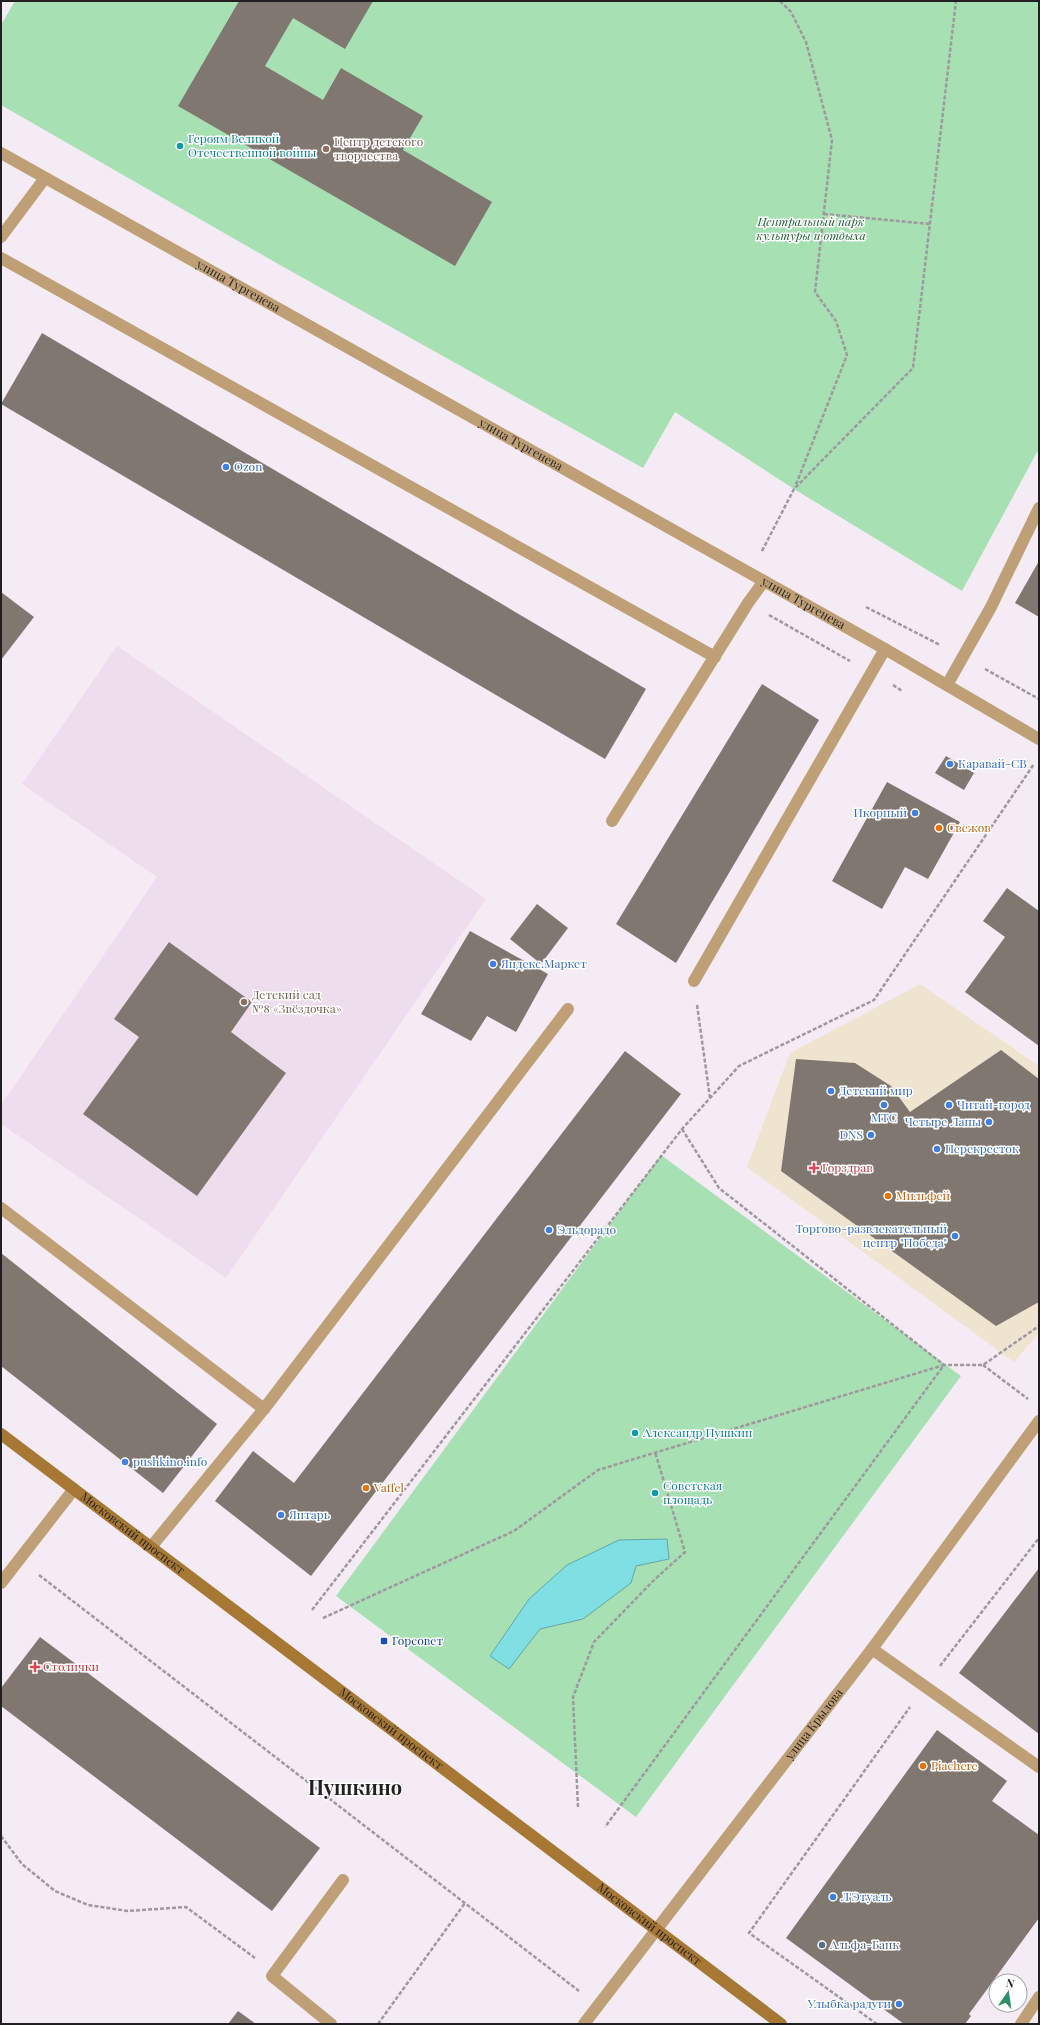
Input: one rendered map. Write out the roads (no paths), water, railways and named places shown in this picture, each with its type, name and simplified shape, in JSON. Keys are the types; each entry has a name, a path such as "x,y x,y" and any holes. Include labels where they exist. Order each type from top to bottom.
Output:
{"main road":[{"name":"Московский проспект","path":"1,1434 781,2024"}],"street":[{"name":"улица Тургенева","path":"1,153 885,649 1039,739"},
{"path":"1,237 45,178"},
{"path":"1,258 715,657"},
{"path":"947,685 991,607 1039,508"},
{"path":"612,821 748,603 764,581"},
{"path":"694,980 885,649"},
{"path":"151,1547 264,1409 568,1009"},
{"path":"1,1208 264,1409"},
{"name":"улица Крылова","path":"584,2024 872,1649 1039,1421"},
{"path":"1,1583 74,1489"},
{"path":"872,1649 1039,1767"},
{"path":"331,2024 272,1976 343,1880"},
{"path":"1022,2024 1039,1998"}],"water":[{"path":"667,1539 669,1559 636,1566 631,1583 583,1619 540,1629 509,1669 490,1656 529,1599 567,1565 619,1540"}],"place":[{"name":"Героям Великой Отечественной войны","path":"180,146"},
{"name":"Центр детского творчества","path":"326,149"},
{"name":"Ozon","path":"226,467"},
{"name":"Каравай-СВ","path":"950,764"},
{"name":"Икорный","path":"915,813"},
{"name":"Свежов","path":"939,828"},
{"name":"Яндекс.Маркет","path":"493,964"},
{"name":"Детский сад №8 «Звёздочка»","path":"244,1002"},
{"name":"Детский мир","path":"831,1091"},
{"name":"МТС","path":"884,1105"},
{"name":"Читай-город","path":"949,1105"},
{"name":"Четыре Лапы","path":"989,1122"},
{"name":"DNS","path":"871,1135"},
{"name":"Перекресток","path":"937,1149"},
{"name":"Горздрав","path":"814,1168"},
{"name":"Мильфей","path":"888,1196"},
{"name":"Эльдорадо","path":"549,1230"},
{"name":"Торгово-развлекательный центр \"Победа\"","path":"955,1236"},
{"name":"Александр Пушкин","path":"635,1433"},
{"name":"pushkino.info","path":"125,1462"},
{"name":"Vaffel","path":"366,1488"},
{"name":"Советская площадь","path":"655,1493"},
{"name":"Янтарь","path":"281,1515"},
{"name":"Горсовет","path":"384,1641"},
{"name":"Столички","path":"35,1667"},
{"name":"Piachere","path":"923,1766"},
{"name":"Л'Этуаль","path":"833,1897"},
{"name":"Альфа-Банк","path":"822,1945"},
{"name":"Улыбка радуги","path":"899,2004"}],"district":[{"name":"Пушкино","path":"355,1788"}],"park label":[{"name":"Центральный парк культуры и отдыха","path":"811,229"}]}
